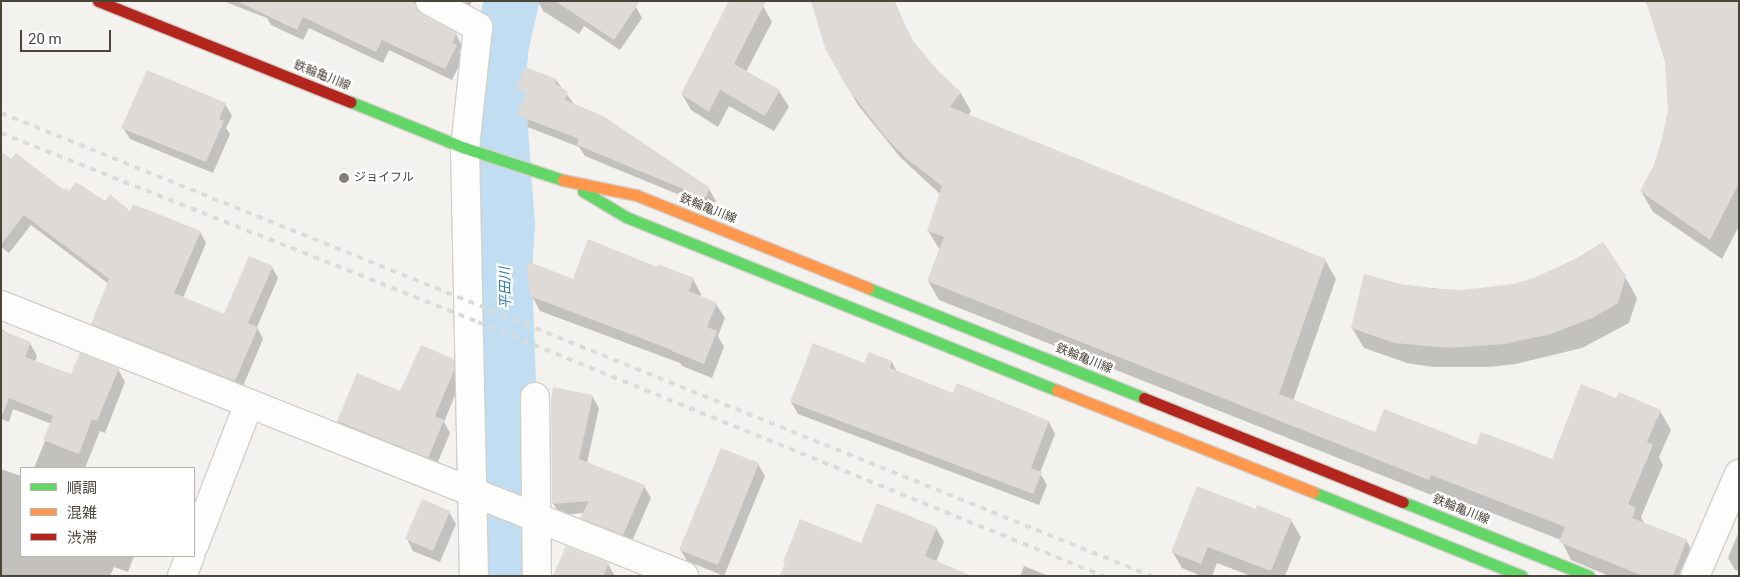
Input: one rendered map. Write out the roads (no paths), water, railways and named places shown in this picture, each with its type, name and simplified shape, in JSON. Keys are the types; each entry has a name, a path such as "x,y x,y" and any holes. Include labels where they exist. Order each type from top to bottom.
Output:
{"main road":[{"name":"鉄輪亀川線","path":"98,1 471,150 566,181 636,195 1590,576"},
{"name":"鉄輪亀川線","path":"566,181 626,217 1522,576"}],"street":[{"path":"430,1 478,27 471,150 474,576"},
{"path":"1,304 684,576"},
{"path":"535,397 537,576"},
{"path":"195,542 249,404"},
{"path":"1695,576 1739,474"},
{"path":"182,576 190,557"}],"waterway":[{"name":"平田川","path":"511,1 501,44 497,86 507,224 504,273 509,411 506,447 511,576"}],"railway":[{"path":"1,113 1151,576"},
{"path":"1,133 478,322 1103,576"}],"place":[{"name":"ジョイフル","path":"344,178"}]}
